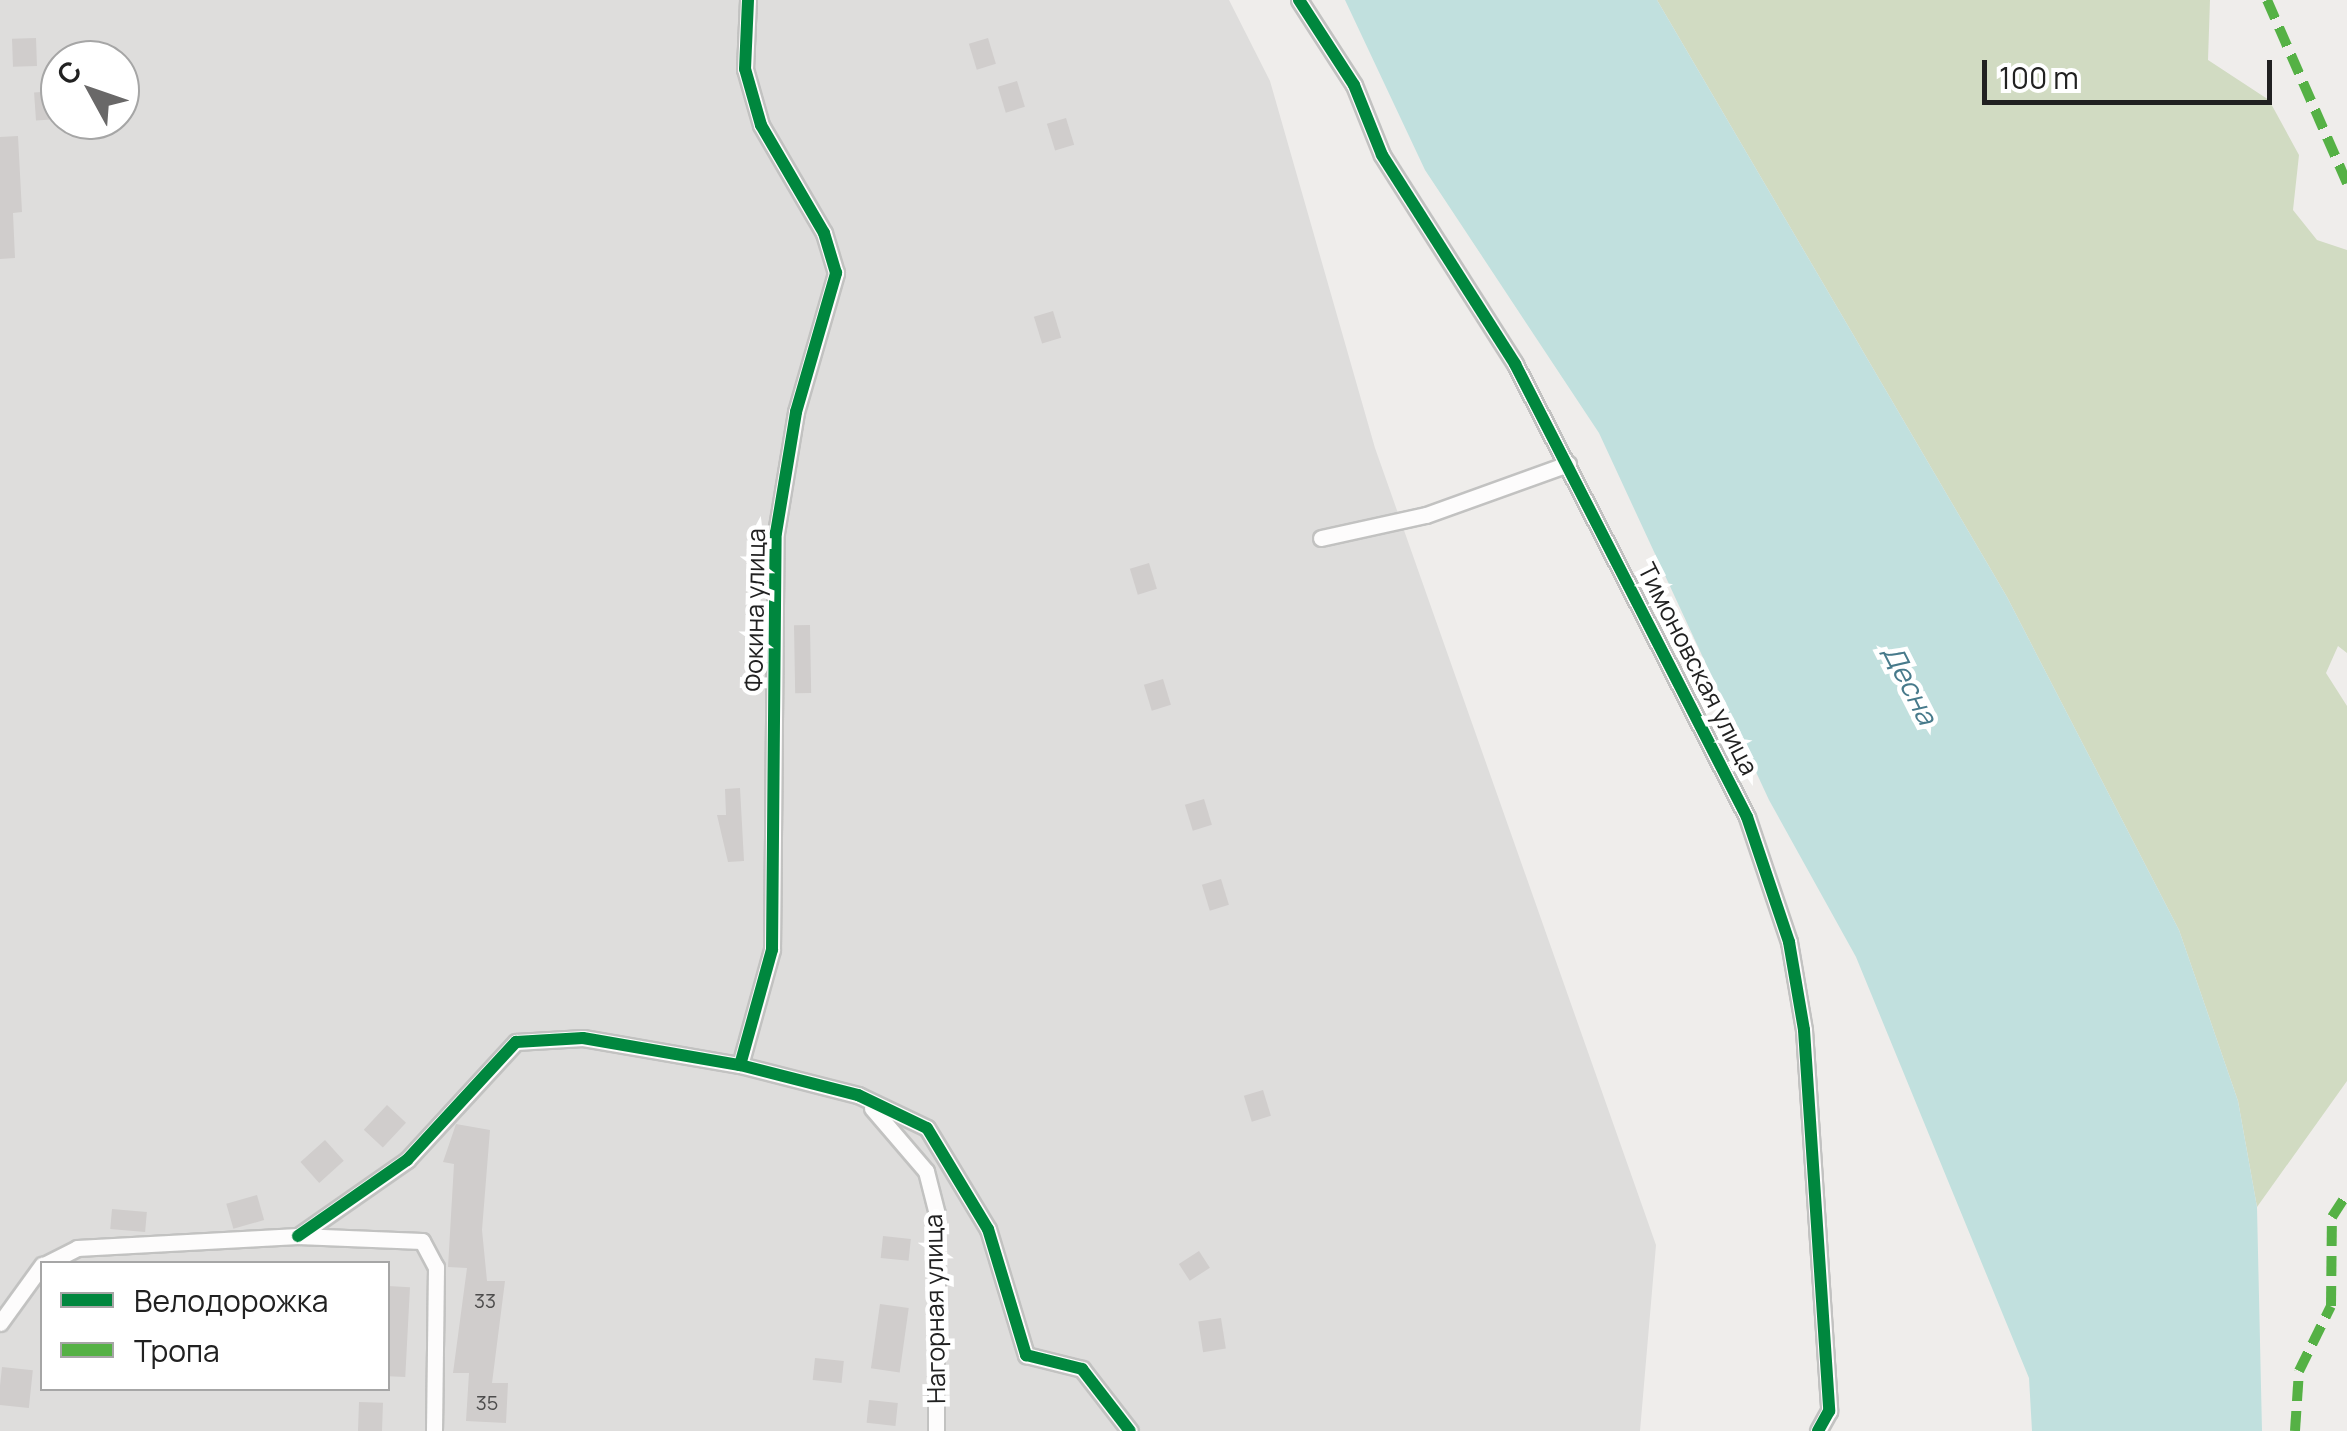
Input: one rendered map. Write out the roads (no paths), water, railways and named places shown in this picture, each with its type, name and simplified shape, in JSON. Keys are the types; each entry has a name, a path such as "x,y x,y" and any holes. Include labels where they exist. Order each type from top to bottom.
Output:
{"street":[{"name":"Фокина улица","path":"740,1065 772,950 776,533 796,412 836,273 824,232 761,125 745,70 748,0"},
{"name":"Тимоновская улица","path":"1299,0 1568,464 1747,817 1789,942 1804,1030 1829,1410 1818,1431"},
{"path":"1322,538 1426,515 1568,464"},
{"path":"298,1236 407,1160 516,1042 583,1038 740,1065 858,1096 927,1128 962,1176 1026,1356 1082,1369 1130,1431"},
{"name":"Нагорная улица","path":"858,1096 926,1172 937,1214 936,1431"},
{"path":"50,1261 76,1248 298,1236 422,1241 436,1267 434,1431"},
{"path":"0,1323 40,1269"}],"water":[{"name":"Десна","path":"1345,0 1657,0 2007,597 2179,930 2238,1101 2257,1207 2262,1431 2032,1431 2029,1378 1856,957 1769,800 1599,433 1425,170"}]}
